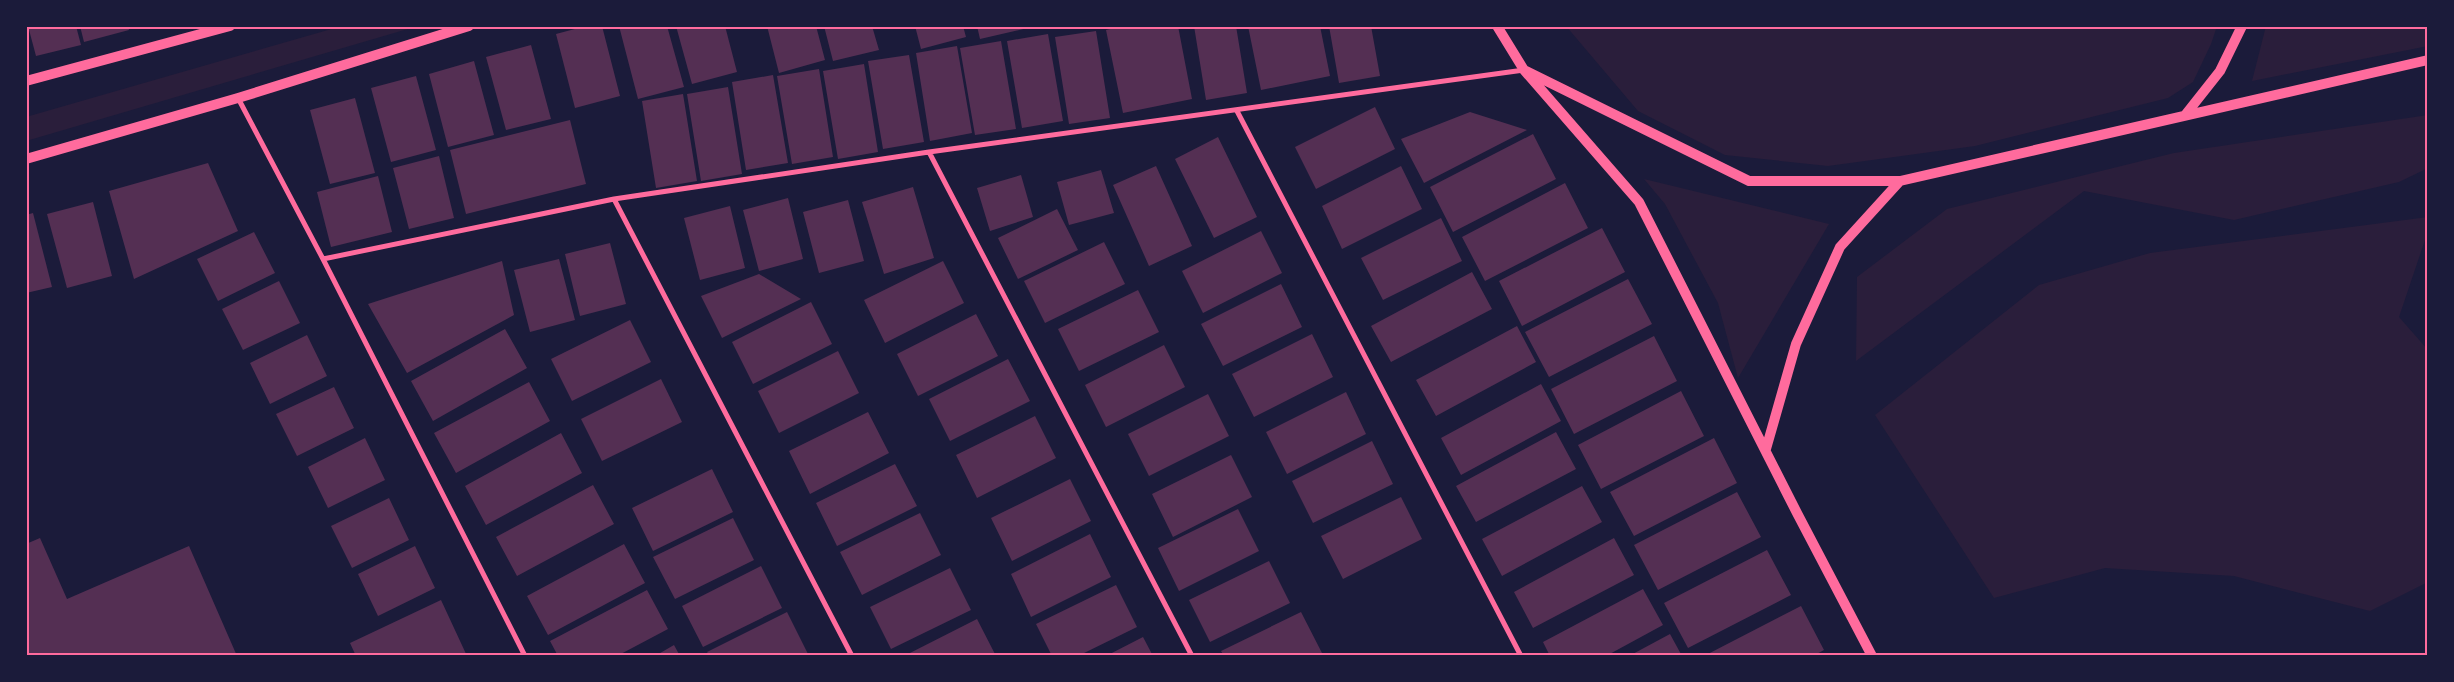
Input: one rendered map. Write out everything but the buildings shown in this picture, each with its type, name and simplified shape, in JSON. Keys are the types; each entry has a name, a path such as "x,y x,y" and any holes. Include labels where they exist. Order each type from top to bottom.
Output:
{"main road":[{"path":"26,81 230,26"},
{"path":"26,159 238,98 469,26"},
{"path":"1497,26 1524,70 1639,202 1872,656"},
{"path":"2186,114 2220,71 2242,26"},
{"path":"1524,70 1749,181 1900,181 2428,60"},
{"path":"1766,449 1796,344 1840,247 1900,181"}],"street":[{"path":"323,259 614,198 929,152 1524,70"},
{"path":"238,98 323,259 525,656"},
{"path":"1237,111 1522,656"},
{"path":"929,152 1192,656"},
{"path":"614,198 852,656"}],"shaded area":[{"path":"342,26 418,26 26,141 26,117"},
{"path":"1566,26 2217,26 2211,44 2193,82 2168,98 1975,146 1828,166 1725,155 1638,111"},
{"path":"2266,26 2428,26 2428,46 2252,81"},
{"path":"2428,115 2428,168 2399,182 2234,220 2084,191 1856,361 1857,277 1947,209 2174,153"},
{"path":"1644,179 1829,224 1738,378 1718,303 1665,204"},
{"path":"2428,217 2428,231 2399,317 2428,350 2428,582 2370,611 2234,576 2105,568 1994,598 1875,415 2039,285 2150,253"}]}
